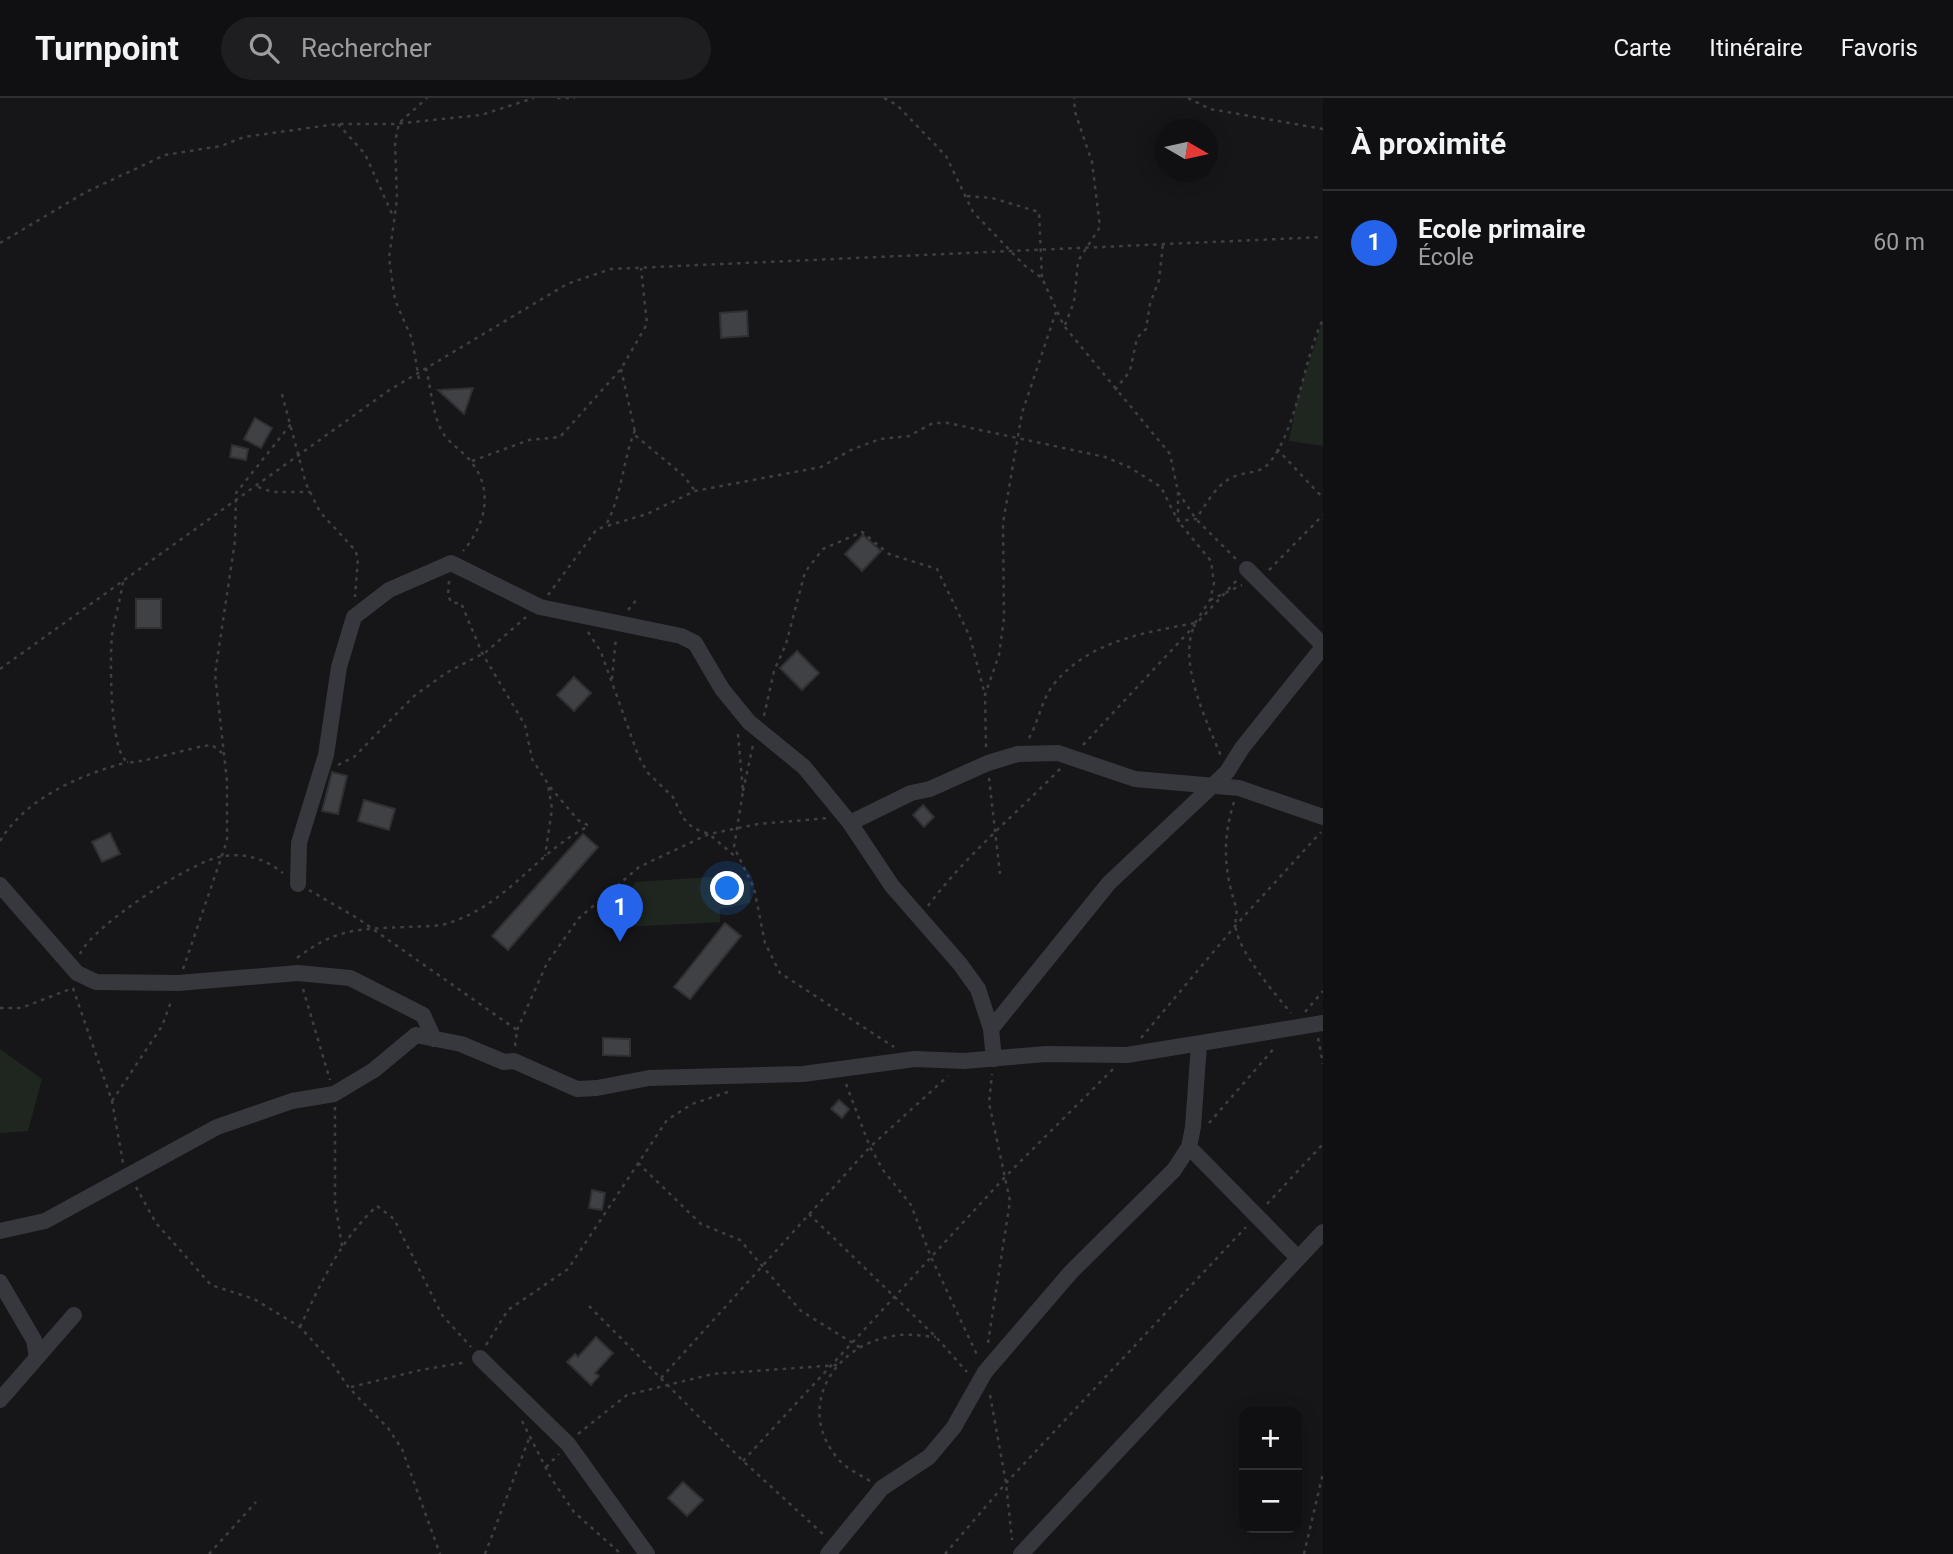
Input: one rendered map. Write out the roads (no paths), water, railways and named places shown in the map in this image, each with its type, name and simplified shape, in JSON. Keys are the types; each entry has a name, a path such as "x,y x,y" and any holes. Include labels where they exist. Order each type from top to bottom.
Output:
{"street":[{"path":"298,884 299,844 321,771 339,667 354,617 389,590 452,563 540,607 576,613 631,628 681,636 695,643 706,665 733,705 758,730 804,767 850,823 892,886 920,916 978,989 991,1029 994,1059"},
{"path":"991,1029 1109,883 1215,784 1323,646 1251,574"},
{"path":"850,823 911,793 930,789 988,763 1018,754 1058,753 1135,779 1239,788 1323,817"},
{"path":"0,885 75,980 178,983 276,974 350,978 423,1015 434,1039"},
{"path":"0,1231 45,1221 217,1126 292,1101 334,1094 374,1070 416,1035 461,1044 504,1062 514,1061 578,1089 649,1078 803,1074 915,1059 964,1061 1046,1054 1127,1055 1323,1023"},
{"path":"832,1550 882,1488 929,1457 954,1427 982,1379 1071,1272 1174,1170 1189,1147 1193,1127 1199,1044"},
{"path":"1189,1147 1298,1258"},
{"path":"1017,1548 1323,1232"},
{"path":"0,1282 34,1340 37,1357"},
{"path":"0,1400 74,1315"},
{"path":"480,1358 568,1444 647,1554"}],"place":[{"name":"Ecole primaire","path":"620,942"}]}
